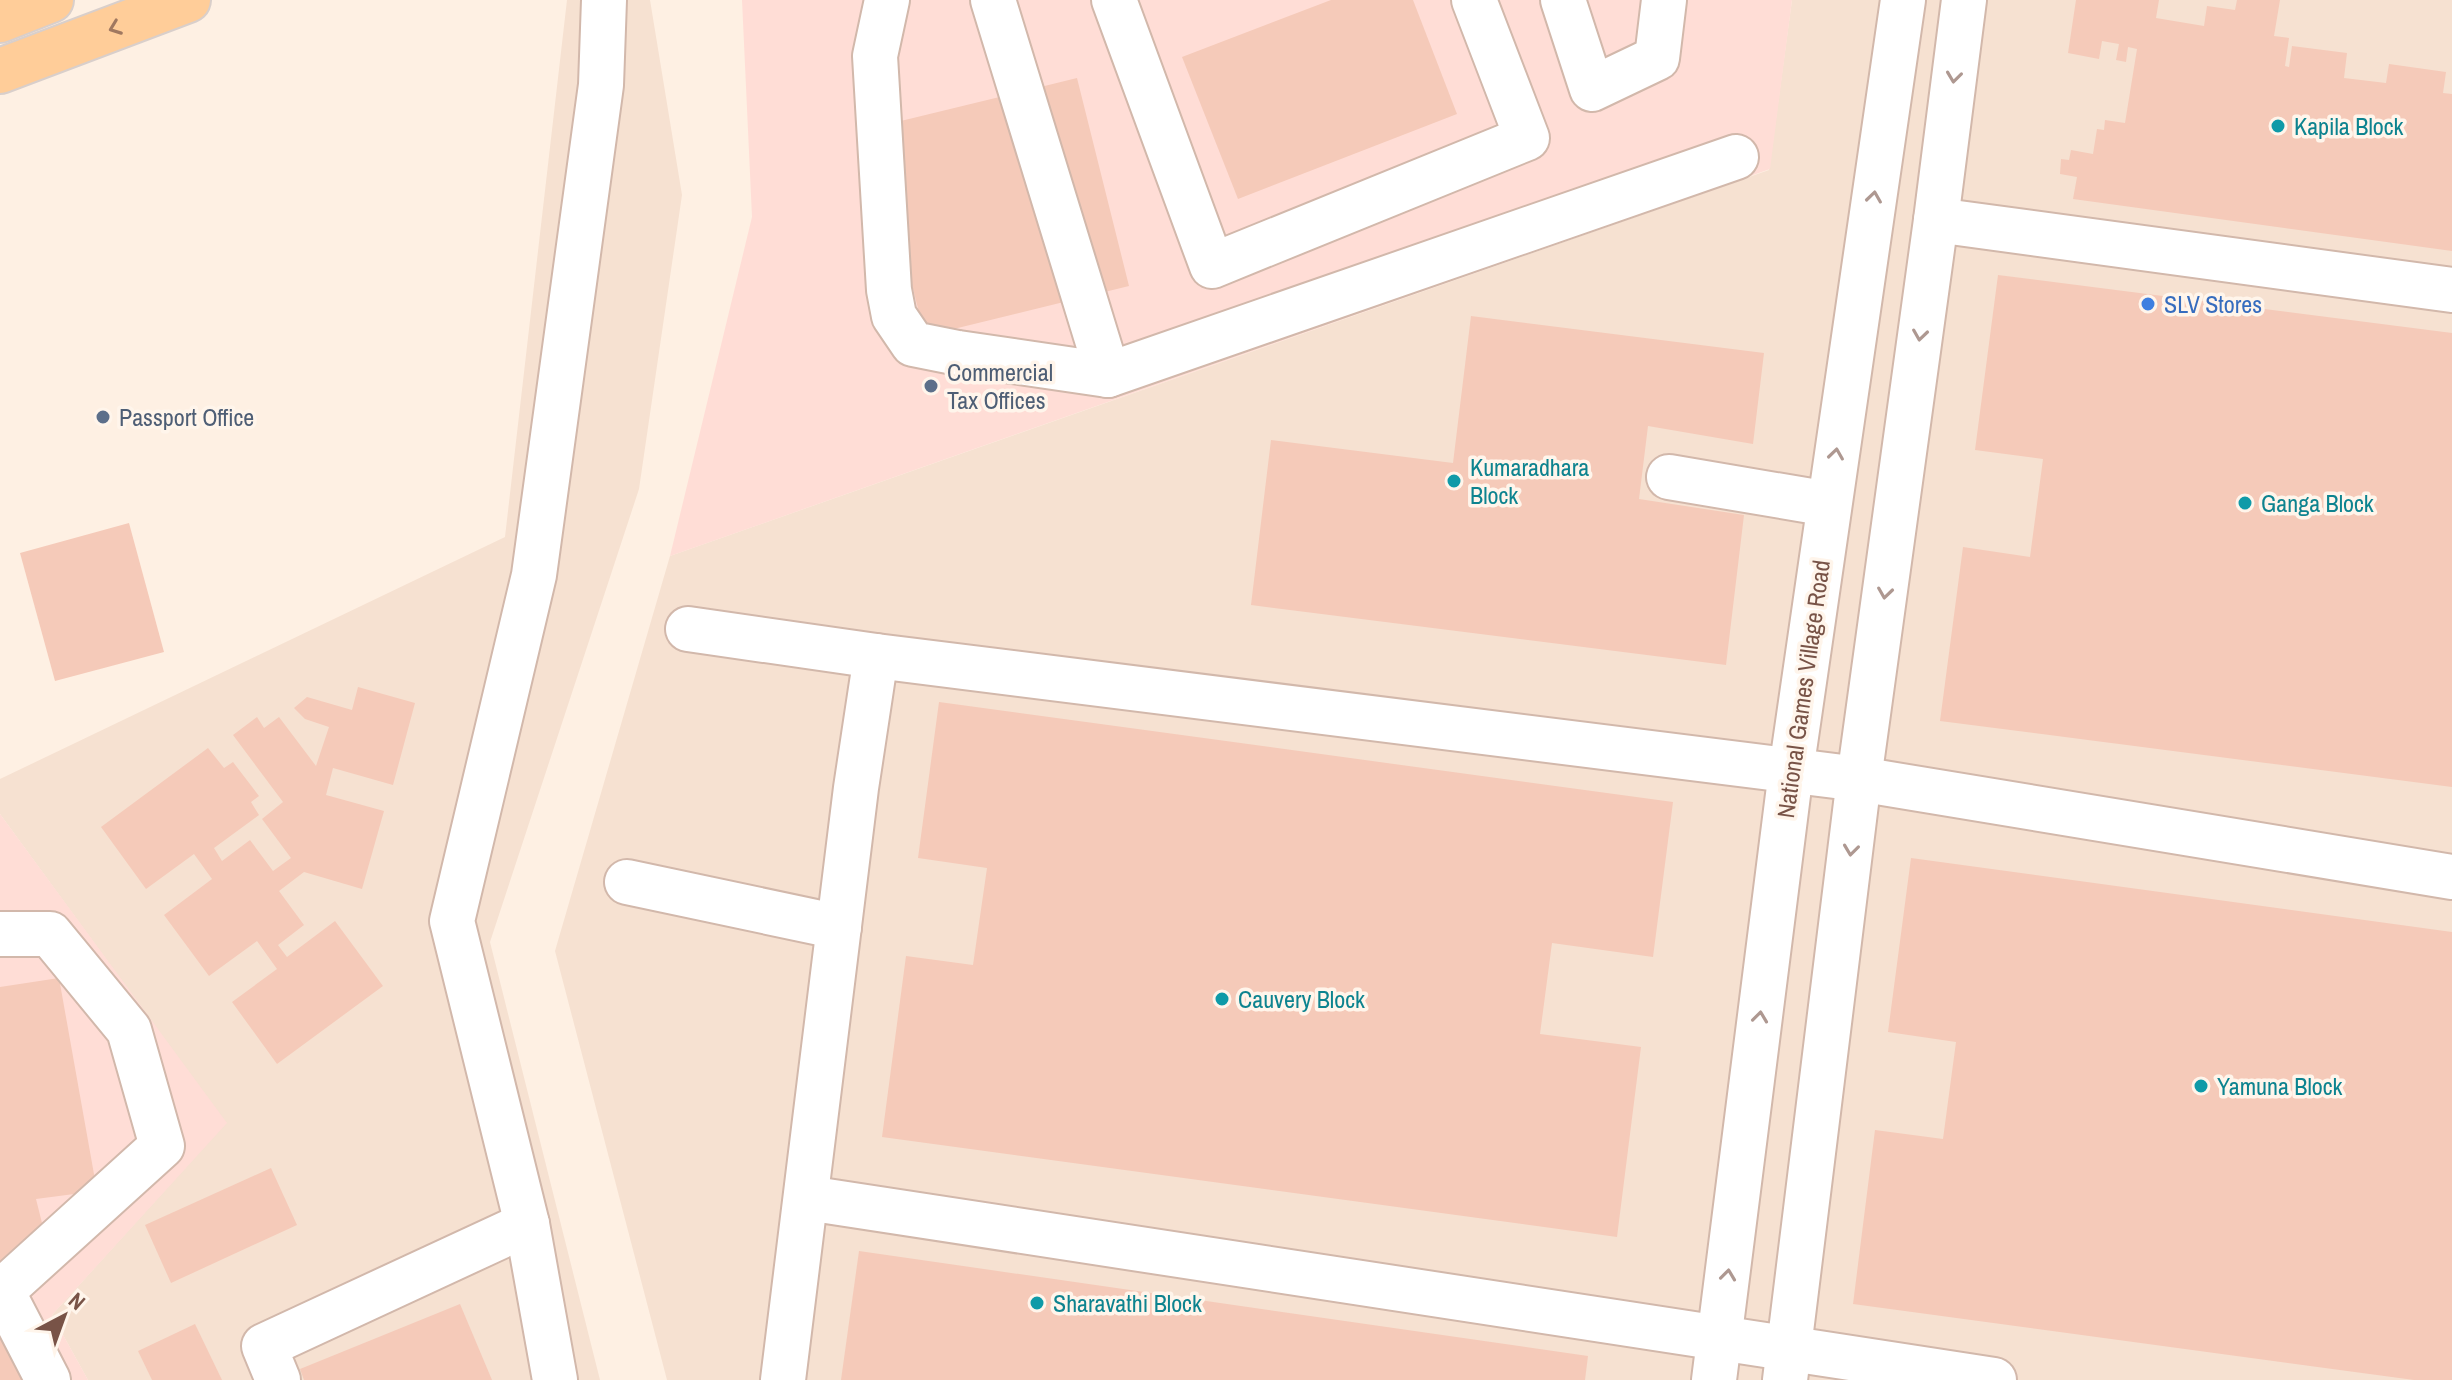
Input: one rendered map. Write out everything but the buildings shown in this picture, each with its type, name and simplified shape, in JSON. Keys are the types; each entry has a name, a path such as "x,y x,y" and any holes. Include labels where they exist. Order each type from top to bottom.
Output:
{"main road":[{"path":"0,19 51,0"},
{"path":"0,71 188,0"}],"street":[{"path":"555,1380 527,1224 452,921 534,575 601,85 604,0"},
{"path":"887,0 875,56 889,290 894,316 913,344 958,353 1108,375 1736,157"},
{"path":"993,0 1108,375"},
{"path":"1114,0 1212,266 1527,138 1474,0"},
{"path":"1563,0 1592,89 1657,58 1664,0"},
{"name":"National Games Village Road","path":"1714,1380 1791,771 1903,0"},
{"path":"1788,1364 1859,779 1964,0"},
{"path":"1936,220 2452,290"},
{"path":"1669,477 1829,504"},
{"path":"688,629 876,656 1859,779 2452,877"},
{"path":"783,1380 856,788 876,656"},
{"path":"627,882 839,927"},
{"path":"0,934 50,934 129,1030 162,1146 2,1291 48,1380"},
{"path":"807,1198 1720,1337 1788,1364"},
{"path":"278,1380 264,1346 527,1224"},
{"path":"1788,1364 1803,1352 1994,1380"}],"shaded area":[{"path":"567,0 650,0 682,195 639,489 490,942 600,1380 88,1380 52,1315 226,1123 0,814 0,779 505,537"},
{"name":"Commercial Tax Offices","path":"742,0 1792,0 1770,169 670,556 752,217"},
{"path":"1792,0 2452,0 2452,1380 667,1380 555,951 670,556 1769,170"},
{"path":"0,814 227,1123 52,1315 88,1380 0,1380"}],"place":[{"name":"Kapila Block","path":"2278,126"},
{"name":"SLV Stores","path":"2148,304"},
{"name":"Commercial Tax Offices","path":"931,386"},
{"name":"Passport Office","path":"103,417"},
{"name":"Kumaradhara Block","path":"1454,481"},
{"name":"Ganga Block","path":"2245,503"},
{"name":"Cauvery Block","path":"1222,999"},
{"name":"Yamuna Block","path":"2201,1086"},
{"name":"Sharavathi Block","path":"1037,1303"}]}
